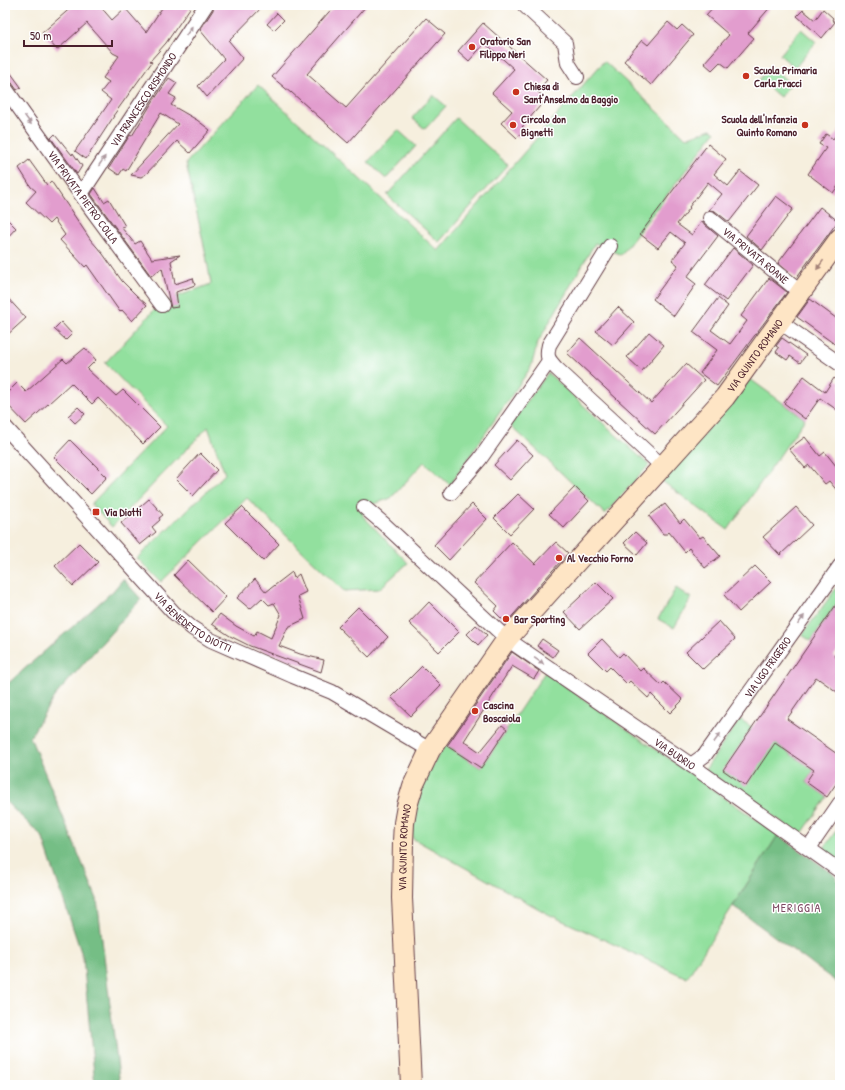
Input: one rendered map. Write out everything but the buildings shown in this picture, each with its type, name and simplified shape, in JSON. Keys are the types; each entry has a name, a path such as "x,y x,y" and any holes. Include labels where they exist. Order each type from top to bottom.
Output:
{"street":[{"name":"VIA FRANCESCO RISMONDO","path":"81,194 206,5"},
{"path":"524,5 565,43 568,63 577,77"},
{"name":"VIA PRIVATA PIETRO COLLA","path":"5,88 162,305"},
{"name":"VIA PRIVATA ROANE","path":"710,218 801,293"},
{"name":"VIA QUINTO ROMANO","path":"411,1085 402,898 404,823 413,786 430,750 507,639 725,397 840,238"},
{"path":"610,246 548,345 547,354 549,361 556,368 662,466"},
{"path":"780,322 840,364"},
{"path":"451,493 480,459 549,361"},
{"name":"VIA BENEDETTO DIOTTI","path":"5,427 173,612 192,628 211,640 332,692 430,750"},
{"path":"364,507 507,639"},
{"name":"VIA UGO FRIGERIO","path":"691,765 705,755 840,566"},
{"name":"VIA BUDRIO","path":"507,639 691,765 840,870"},
{"path":"810,848 840,804"}],"green space":[{"path":"801,29 816,42 795,68 780,55"},
{"path":"604,61 686,138 711,129 715,132 621,255 595,243 538,342 531,367 450,485 424,462 391,498 371,505 362,515 408,563 379,589 344,591 247,498 161,582 137,558 225,474 208,427 112,527 91,504 167,426 105,363 156,308 168,300 211,284 186,163 258,85 438,251"},
{"path":"770,66 791,84 780,97 759,80"},
{"path":"433,95 446,106 425,129 412,118"},
{"path":"456,118 508,165 439,242 387,195"},
{"path":"398,130 416,146 386,179 368,162"},
{"path":"548,373 649,465 605,514 510,425"},
{"path":"750,379 805,419 728,530 662,481"},
{"path":"123,579 141,599 54,697 30,737 97,899 120,1085 95,1085 83,958 42,836 5,801 5,686 113,591"},
{"path":"840,583 840,599 811,641 802,635"},
{"path":"676,588 691,598 674,628 658,619"},
{"path":"545,672 778,835 687,978 548,914 412,838 414,813 424,779 445,745 481,768"},
{"path":"740,719 814,770 806,782 827,797 801,835 705,770"},
{"path":"840,825 840,865 822,851"},
{"path":"778,835 832,873 840,883 839,984 733,906"}],"place":[{"name":"Oratorio San Filippo Neri","path":"472,47"},
{"name":"Scuola Primaria Carla Fracci","path":"746,76"},
{"name":"Chiesa di Sant'Anselmo da Baggio","path":"516,92"},
{"name":"Circolo don Bignetti","path":"513,125"},
{"name":"Scuola dell'Infanzia Quinto Romano","path":"805,125"},
{"name":"Via Diotti","path":"96,512"},
{"name":"Al Vecchio Forno","path":"559,558"},
{"name":"Bar Sporting","path":"506,619"},
{"name":"Cascina Boscaiola","path":"475,711"}],"district":[{"name":"MERIGGIA","path":"797,907"}]}
